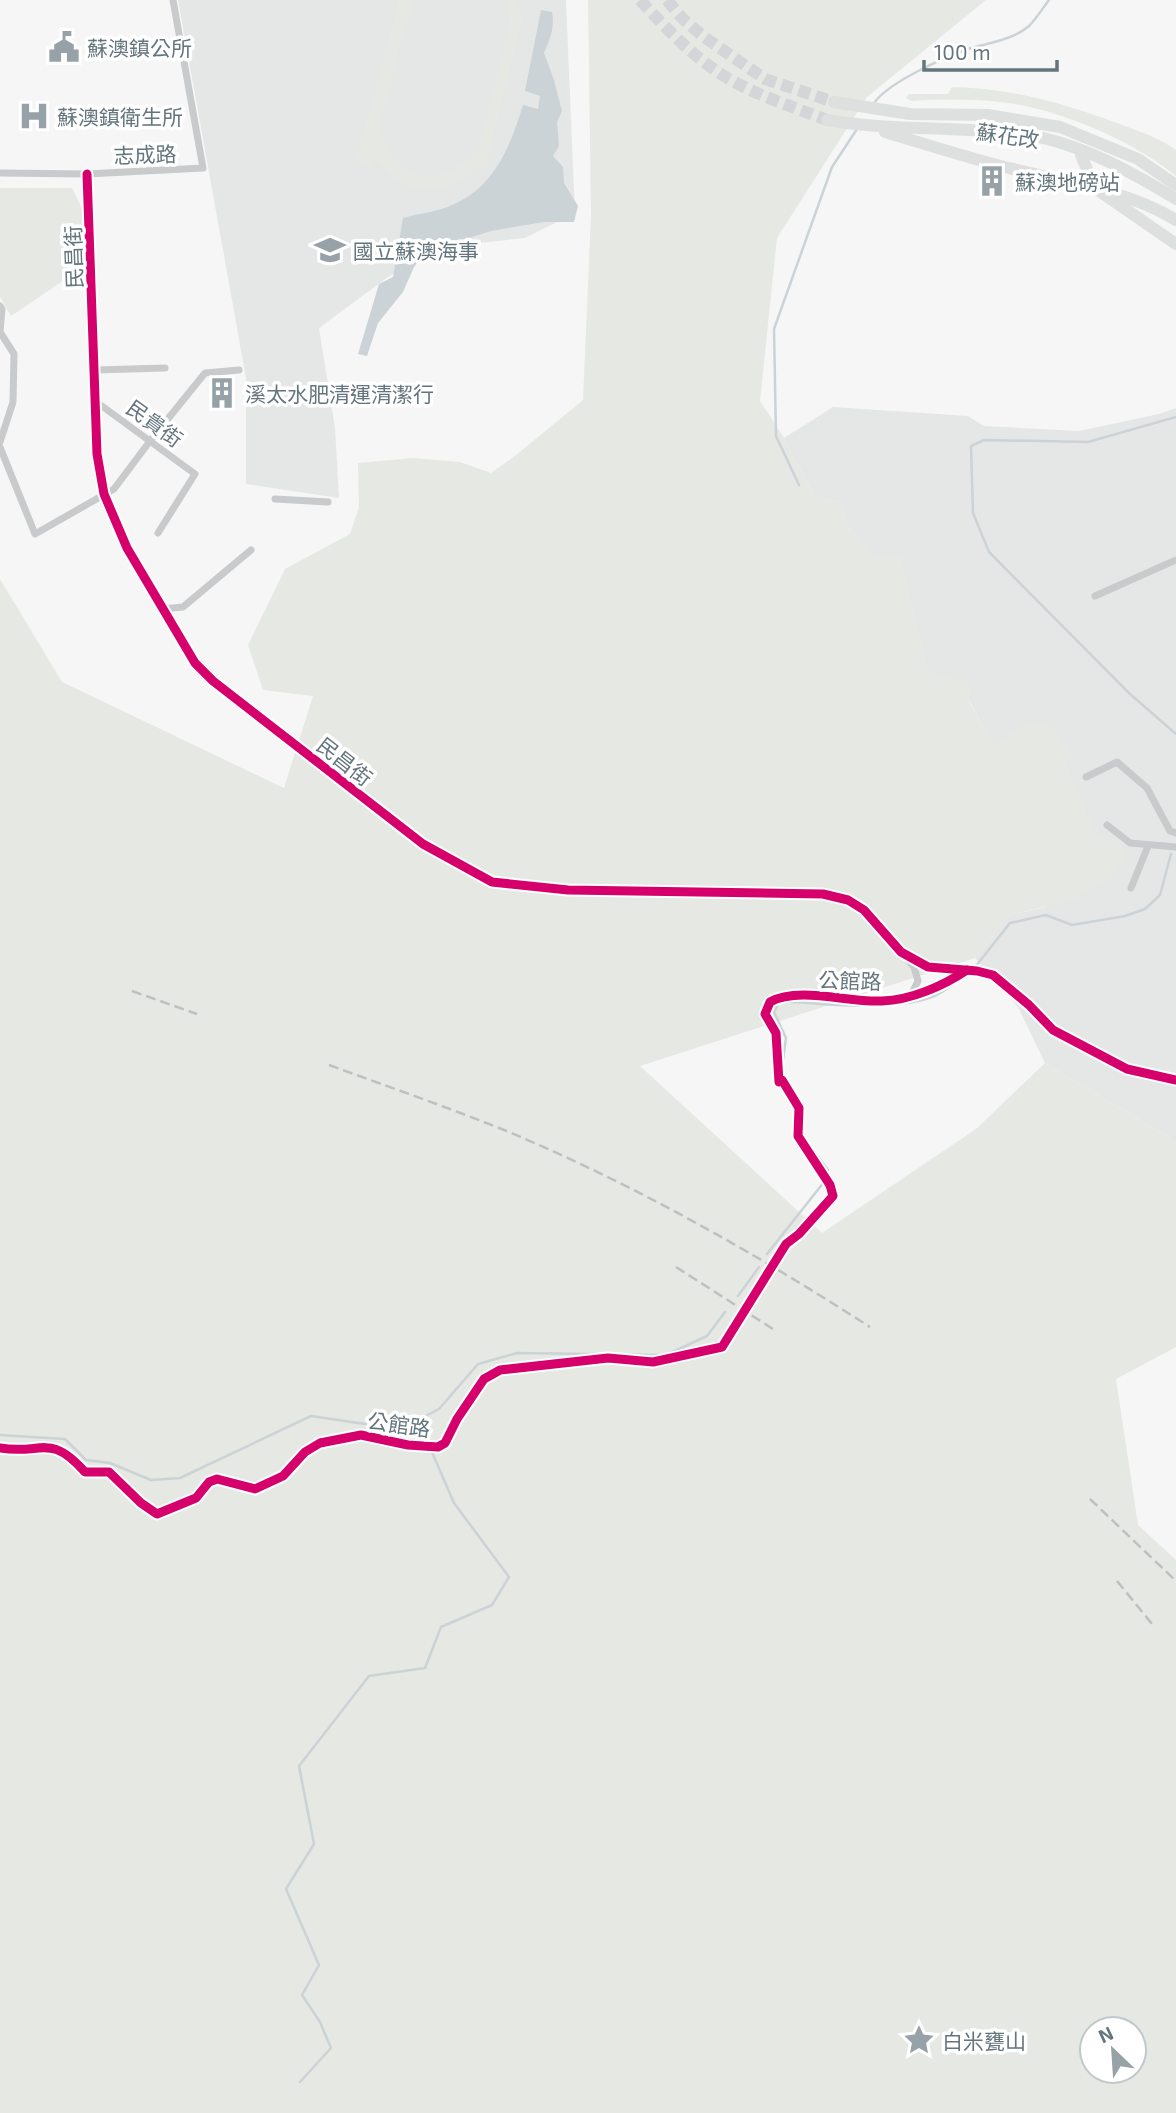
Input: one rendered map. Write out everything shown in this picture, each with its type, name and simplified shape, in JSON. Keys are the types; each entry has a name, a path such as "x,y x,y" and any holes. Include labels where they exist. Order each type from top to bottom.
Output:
{"main road":[{"name":"蘇花改","path":"834,102 910,114 988,115 1060,127 1138,159 1176,185"},
{"name":"蘇花改","path":"827,120 866,127 1017,133 1087,152 1139,176 1176,200"},
{"path":"866,127 898,131 988,134 1040,143 1081,155 1133,176 1176,200"},
{"path":"866,127 1005,167 1095,188 1161,211 1176,220"},
{"path":"1081,155 1095,188 1176,244"}],"street":[{"name":"志成路","path":"0,173 203,169 173,0"},
{"name":"民昌街","path":"87,173 97,454 104,494 127,548 195,663 214,681 423,844 492,881 568,890 823,894 848,900 864,910 901,951 928,967 967,970"},
{"path":"0,306 0,332 14,354 13,402 0,444 35,534 114,489 205,373 239,370"},
{"path":"95,370 165,368"},
{"name":"民貴街","path":"95,401 195,474 158,533"},
{"path":"275,499 328,502"},
{"path":"163,609 183,607 251,550"},
{"path":"1095,596 1176,560"},
{"path":"1086,777 1116,762 1147,788 1170,831 1176,833"},
{"path":"1107,825 1130,843 1176,846"},
{"path":"1131,888 1148,846"},
{"path":"901,951 914,967 918,981 911,995"},
{"path":"967,970 993,975 1029,1005 1053,1030 1097,1054 1126,1069 1176,1080"},
{"name":"公館路","path":"786,1244 799,1234 833,1196 830,1185 798,1136 799,1108 782,1080 779,1082 776,1033 765,1014 769,1002 788,997 819,995 881,1001 917,995 967,970"},
{"name":"公館路","path":"0,1448 48,1447 68,1454 85,1472 109,1472 141,1503 157,1514 196,1498 209,1482 217,1479 255,1489 283,1476 305,1452 320,1443 360,1435 408,1445 438,1447 445,1443 457,1419 484,1380 500,1370 608,1358 653,1362 722,1347"}],"shaded area":[{"name":"國立蘇澳海事","path":"178,0 566,0 575,213 525,238 442,247 388,277 319,328 335,428 339,498 246,484 246,378"},
{"path":"399,0 416,0 404,33 380,126 395,159 405,169 417,175 443,174 456,169 469,160 479,148 511,21 504,0 516,0 523,15 488,158 473,172 444,188 416,188 402,182 374,156 371,167 356,161"},
{"path":"588,0 986,0 867,97 777,238 760,401 784,438 814,496 841,502 846,523 874,557 877,555 899,558 928,672 971,683 969,701 994,746 1026,724 1051,726 1070,750 1063,760 1096,836 1116,838 1127,855 1111,878 1075,900 1010,915 975,958 640,1066 822,1233 976,1129 1045,1063 1169,1137 1176,1145 1176,1347 1116,1379 1138,1525 1176,1560 1176,2113 0,2113 0,579 62,682 284,788 313,696 263,690 248,645 285,569 350,534 359,507 358,463 413,458 460,462 491,473 583,400 591,215"},
{"path":"541,10 552,12 553,23 544,53 562,111 557,122 559,146 553,156 563,167 564,183 578,206 574,222 544,222 491,231 425,252 414,267 403,292 378,323 367,356 358,354 379,284 393,277 403,218 441,209 473,193 485,182 504,154 523,105 538,109 540,96 525,91"},
{"path":"952,87 994,90 1036,98 1077,109 1140,132 1176,150 1176,176 1115,138 1092,127 1044,111 988,101 912,101 906,98 909,94 948,94"},
{"path":"0,188 72,188 86,217 88,264 11,316 0,297"},
{"path":"833,407 968,416 984,426 1079,431 1176,408 1176,1145 1169,1137 1045,1063 1018,1007 975,958 1010,915 1046,907 1096,837 1063,760 994,747 969,700 928,673 899,558 874,558 846,523 841,502 814,496 784,438"}],"waterway":[{"path":"874,103 892,87 931,65 968,49 1023,31 1049,0"},
{"path":"799,485 776,436 774,329 832,167 857,129"},
{"path":"1176,417 1088,442 984,440 971,446 973,513 989,552 1130,694 1176,734"},
{"path":"976,966 1010,923 1046,915 1072,925 1125,916 1145,909 1160,895 1171,854"},
{"path":"785,1079 781,1074 786,1038 774,1012 780,1001 857,1006 915,1002 932,997 969,973"},
{"path":"794,1094 801,1106"},
{"path":"801,1134 828,1170"},
{"path":"767,1254 824,1182"},
{"path":"738,1296 759,1267"},
{"path":"300,2082 331,2048 320,2022 302,1995 319,1965 286,1889 314,1844 299,1766 369,1676 425,1668 441,1627 492,1605 509,1577 454,1503 418,1420 439,1409 478,1364 517,1353 666,1355 707,1336 725,1312"},
{"path":"0,1435 65,1439 86,1460 110,1463 151,1480 180,1478 311,1416 365,1424 418,1421"}],"tunnel":[{"path":"640,0 688,49 721,74 760,94 827,120"},
{"path":"667,0 683,19 704,37 765,79 834,102"},
{"path":"722,1347 786,1244"}],"railway":[{"path":"132,991 197,1014"},
{"path":"329,1065 509,1132 602,1174 738,1247 870,1327"},
{"path":"676,1267 773,1329"},
{"path":"1090,1499 1176,1581"},
{"path":"1117,1581 1152,1624"}],"cycle path":[{"path":"87,174 97,454 104,494 127,548 195,663 213,681 423,844 492,882 568,890 823,894 848,900 864,910 901,952 928,967 993,975 1029,1005 1053,1030 1127,1069 1176,1080"},
{"path":"0,1448 45,1448 63,1452 85,1472 109,1472 141,1503 157,1514 196,1498 209,1482 217,1479 255,1489 283,1476 305,1452 320,1443 361,1435 408,1445 438,1447 445,1443 457,1419 484,1379 500,1370 608,1358 653,1362 722,1347 786,1244 799,1234 833,1196 830,1185 798,1136 799,1108 782,1080 779,1082 776,1033 765,1014 770,1002 795,995 869,1001 893,1000 926,991 967,970"}],"place":[{"name":"蘇澳鎮公所","path":"64,47"},
{"name":"蘇澳鎮衛生所","path":"34,116"},
{"name":"蘇澳地磅站","path":"992,181"},
{"name":"國立蘇澳海事","path":"330,250"},
{"name":"溪太水肥清運清潔行","path":"222,393"},
{"name":"白米甕山","path":"919,2040"}]}
